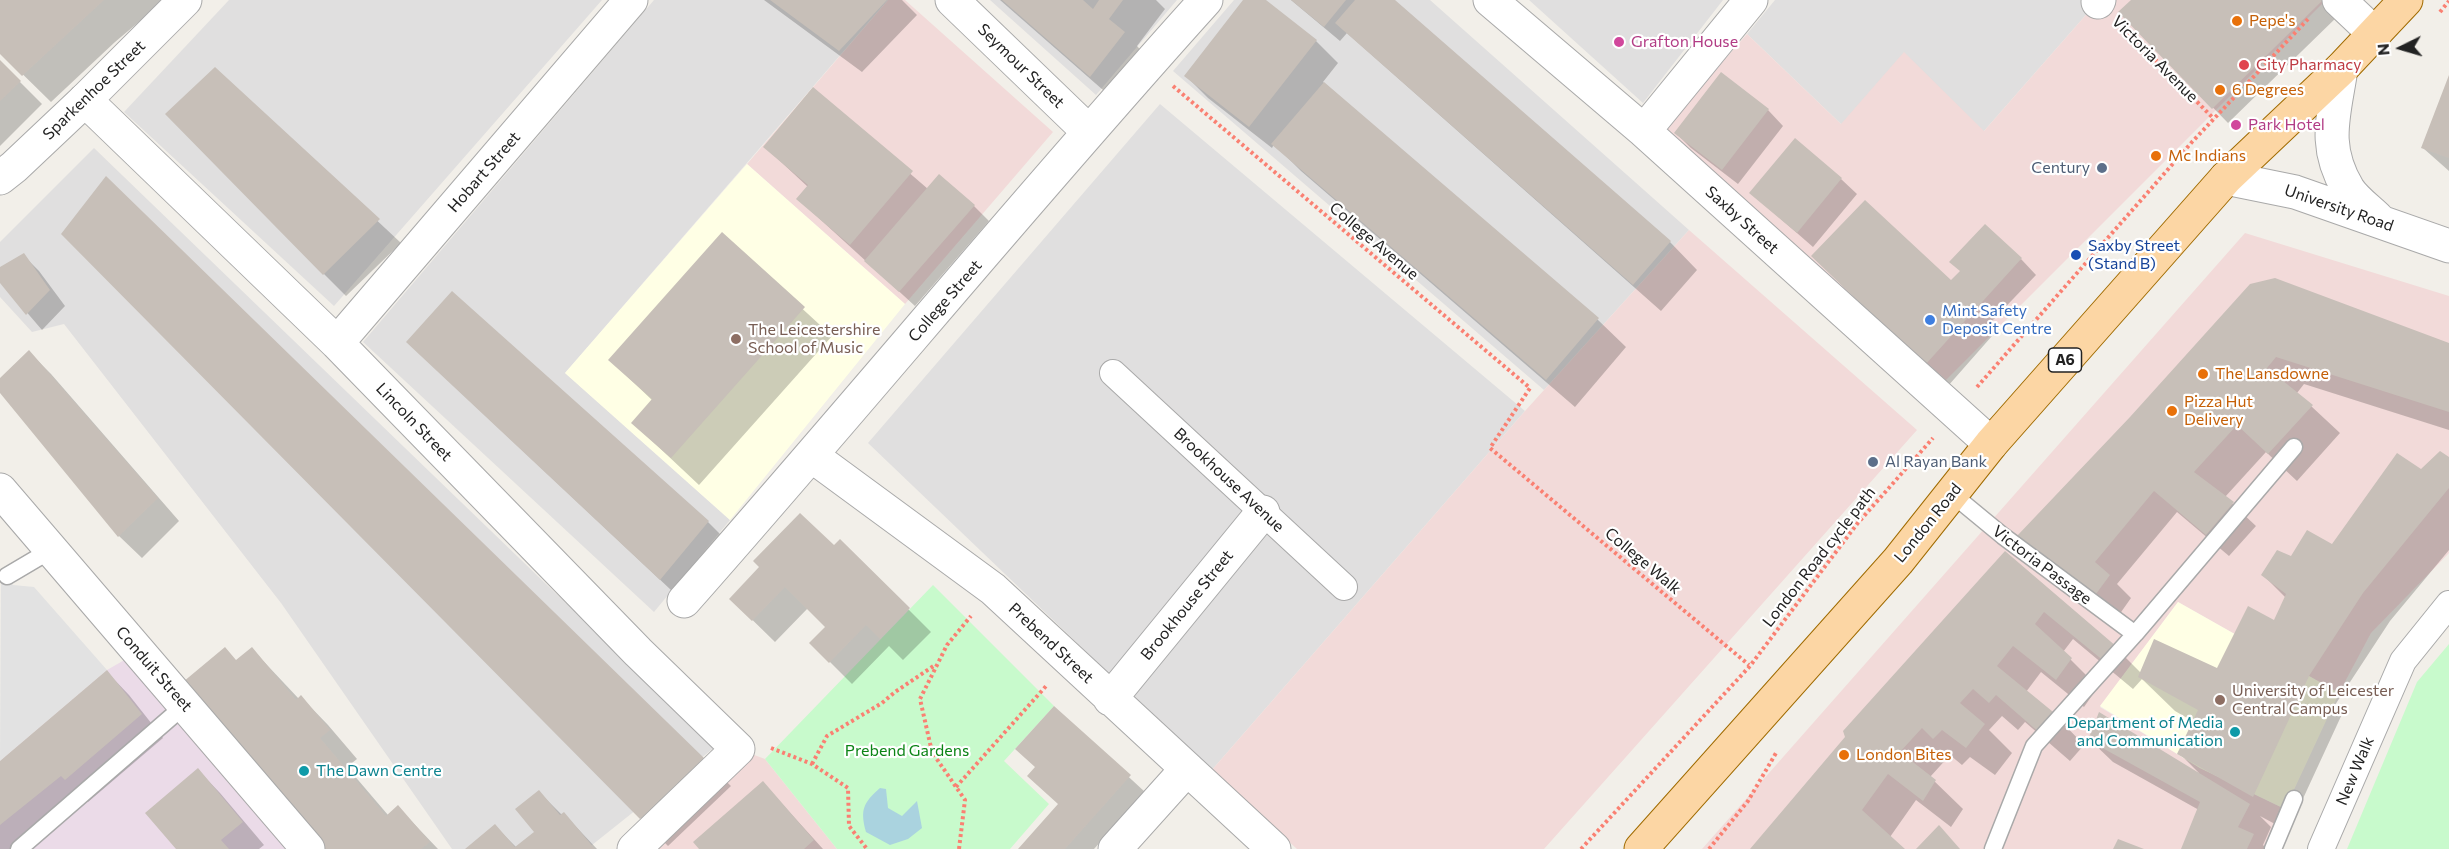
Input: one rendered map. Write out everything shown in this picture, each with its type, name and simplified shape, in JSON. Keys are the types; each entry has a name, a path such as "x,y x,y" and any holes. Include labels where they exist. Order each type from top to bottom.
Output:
{"main road":[{"name":"London Road","path":"1641,849 1898,561 1991,444 2226,178 2341,69 2406,0"}],"street":[{"name":"Sparkenhoe Street","path":"0,178 85,100 185,0"},
{"name":"Hobart Street","path":"337,343 631,0"},
{"name":"Seymour Street","path":"952,0 1089,132"},
{"name":"College Street","path":"684,601 812,456 1148,64 1206,0"},
{"name":"Saxby Street","path":"1490,0 1644,131 1991,444"},
{"path":"1644,131 1751,0"},
{"path":"2339,0 2375,34"},
{"path":"2341,69 2330,137 2332,153 2349,190 2381,222"},
{"name":"Lincoln Street","path":"85,100 337,343 638,652 738,749"},
{"name":"University Road","path":"2226,178 2286,189 2449,246"},
{"name":"Brookhouse Avenue","path":"1113,373 1344,587"},
{"name":"Prebend Street","path":"812,456 993,589 1274,849"},
{"name":"Conduit Street","path":"0,490 308,849"},
{"name":"Brookhouse Street","path":"1110,699 1263,512"},
{"name":"New Walk","path":"2321,849 2403,661 2449,604"},
{"path":"634,849 738,749"},
{"path":"1115,849 1186,770"}],"lane":[{"path":"1993,849 2034,747 2294,447"},
{"name":"Victoria Passage","path":"1952,494 2003,536 2134,634"},
{"path":"7,576 51,550"},
{"path":"19,849 185,705"},
{"path":"2273,849 2294,799"}],"path":[{"name":"Victoria Avenue","path":"2098,1 2214,119"},
{"name":"London Road cycle path","path":"1581,849 1750,666 1857,524 1954,413 2192,142 2310,17"},
{"name":"College Avenue","path":"1148,64 1530,388 1490,448"},
{"name":"College Walk","path":"1490,448 1781,694"},
{"path":"959,849 965,800 932,752 920,699 947,645 993,589"},
{"path":"956,787 1069,660"},
{"path":"812,764 826,736 882,703 938,664"},
{"path":"738,749 775,748 812,764 848,788 849,826 867,849"}],"shaded area":[{"path":"229,0 602,0 334,306 124,112"},
{"path":"654,0 888,0 565,373 730,520 654,612 363,342"},
{"path":"888,0 905,0 1053,132 905,304 747,164"},
{"path":"990,0 1177,0 1096,95"},
{"path":"1234,0 1430,0 1689,230 1544,390 1173,71"},
{"path":"1529,0 1723,0 1643,103"},
{"path":"1775,0 2099,0 1984,131 1841,124 1747,34"},
{"path":"2099,0 2326,0 1946,380 1663,130 1747,34 1841,124 1904,52 1984,131"},
{"path":"1160,104 1525,411 1211,771 868,443"},
{"path":"94,148 715,747 587,849 452,849 281,603 64,324 32,332 0,297 0,242"},
{"name":"The Leicestershire School of Music","path":"747,164 905,304 730,520 565,373"},
{"path":"1689,230 1917,430 1544,849 1297,849 1211,771 1525,411"},
{"path":"2245,233 2449,296 2449,553 2371,633 2339,693 2178,602 2100,707 2200,768 2285,809 2271,849 1702,849"},
{"path":"1,568 13,585 34,587 107,670 0,761"},
{"name":"University of Leicester Central Campus","path":"2178,602 2339,693 2285,809 2200,768 2100,706"},
{"path":"140,651 304,849 0,849 0,761 107,670"},
{"path":"738,749 765,759 837,849 634,849"}],"green space":[{"name":"Prebend Gardens","path":"933,585 1054,706 1004,761 1049,804 1010,849 837,849 765,759"},
{"path":"2449,644 2449,849 2347,849 2417,682"}],"water":[{"path":"880,788 886,789 888,808 902,816 917,801 922,828 908,839 890,845 866,832 863,818 864,807"}],"building":[{"path":"0,0 104,0 22,76 0,54"},
{"path":"770,0 887,0 839,51"},
{"path":"1002,0 1083,0 1093,9 1099,0 1123,0 1109,19 1125,32 1090,77"},
{"path":"1243,0 1266,0 1317,40 1249,127 1184,76"},
{"path":"1291,0 1346,0 1324,27"},
{"path":"1355,0 1395,0 1671,241 1633,285 1335,23"},
{"path":"2131,0 2323,0 2212,109 2118,12"},
{"path":"0,60 21,81 0,101"},
{"path":"215,67 380,219 323,275 165,114"},
{"path":"1721,72 1769,109 1722,170 1674,133"},
{"path":"2449,75 2449,158 2421,148"},
{"path":"1324,82 1599,318 1546,380 1271,144"},
{"path":"813,87 913,171 850,245 796,199 808,185 763,147"},
{"path":"1795,138 1842,178 1797,233 1749,193"},
{"path":"939,174 975,205 899,292 864,261"},
{"path":"106,176 704,758 640,819 61,234"},
{"path":"1865,200 1951,280 1960,271 1949,262 1985,224 2022,258 1925,365 1811,256"},
{"path":"722,232 805,307 671,458 631,423 652,399 608,360"},
{"path":"24,253 50,290 26,315 0,283 0,267"},
{"path":"2275,278 2449,343 2449,412 2276,357 2267,368 2313,405 2268,454 2237,425 2194,472 2234,502 2206,535 2154,491 2095,562 2110,575 2096,594 2017,536 2130,417 2250,284"},
{"path":"452,291 709,521 660,580 406,342"},
{"path":"29,350 158,498 118,537 0,393 0,378"},
{"path":"2440,451 2449,457 2449,488 2363,593 2309,676 2253,797 2177,754 2198,710 2138,677 2154,639 2217,668 2248,606 2274,620 2286,594 2261,575 2277,550 2291,556 2307,530 2332,544 2397,453 2421,469"},
{"path":"800,513 834,545 840,539 910,608 880,639 866,625 829,663 809,643 825,627 785,587 752,621 729,599 759,567 753,561"},
{"path":"2005,551 2117,647 2105,662 2044,612 2035,624 2072,658 2056,680 2013,646 1997,666 2058,716 2041,734 1996,695 1989,703 1973,689 1960,703 1985,724 1966,748 1942,730 1933,739 1922,728 1900,752 1936,780 1923,801 1888,774 1862,810 1905,849 1750,849 1845,737 1843,731"},
{"name":"The Dawn Centre","path":"225,647 236,660 252,647 296,700 301,695 330,730 320,738 386,816 398,805 430,842 421,849 324,849 183,682"},
{"path":"107,670 142,714 65,780 61,776 0,825 0,761"},
{"path":"1054,706 1131,775 1065,849 1018,849 1058,804 1027,776 1035,767 1015,749"},
{"path":"2099,712 2250,804 2238,827 2254,834 2247,849 2181,849 2200,802 2088,740"},
{"path":"198,768 243,822 221,840 229,849 176,849 145,813"},
{"path":"763,781 814,840 804,849 699,849 693,842"},
{"path":"539,790 560,815 564,812 595,849 465,849 495,824 515,847 534,832 515,809"},
{"path":"1939,825 1960,849 1916,849"},
{"path":"2118,839 2144,849 2113,849"}],"place":[{"name":"Pepe's","path":"2237,21"},
{"name":"Grafton House","path":"1619,42"},
{"name":"City Pharmacy","path":"2244,65"},
{"name":"6 Degrees","path":"2220,90"},
{"name":"Park Hotel","path":"2236,125"},
{"name":"Mc Indians","path":"2156,156"},
{"name":"Century","path":"2102,168"},
{"name":"Saxby Street (Stand B)","path":"2076,255"},
{"name":"Mint Safety Deposit Centre","path":"1930,320"},
{"name":"The Leicestershire School of Music","path":"736,339"},
{"name":"The Lansdowne","path":"2203,374"},
{"name":"Pizza Hut Delivery","path":"2172,411"},
{"name":"Al Rayan Bank","path":"1873,462"},
{"name":"University of Leicester Central Campus","path":"2220,700"},
{"name":"Department of Media and Communication","path":"2235,732"},
{"name":"London Bites","path":"1844,755"},
{"name":"The Dawn Centre","path":"304,771"}]}
